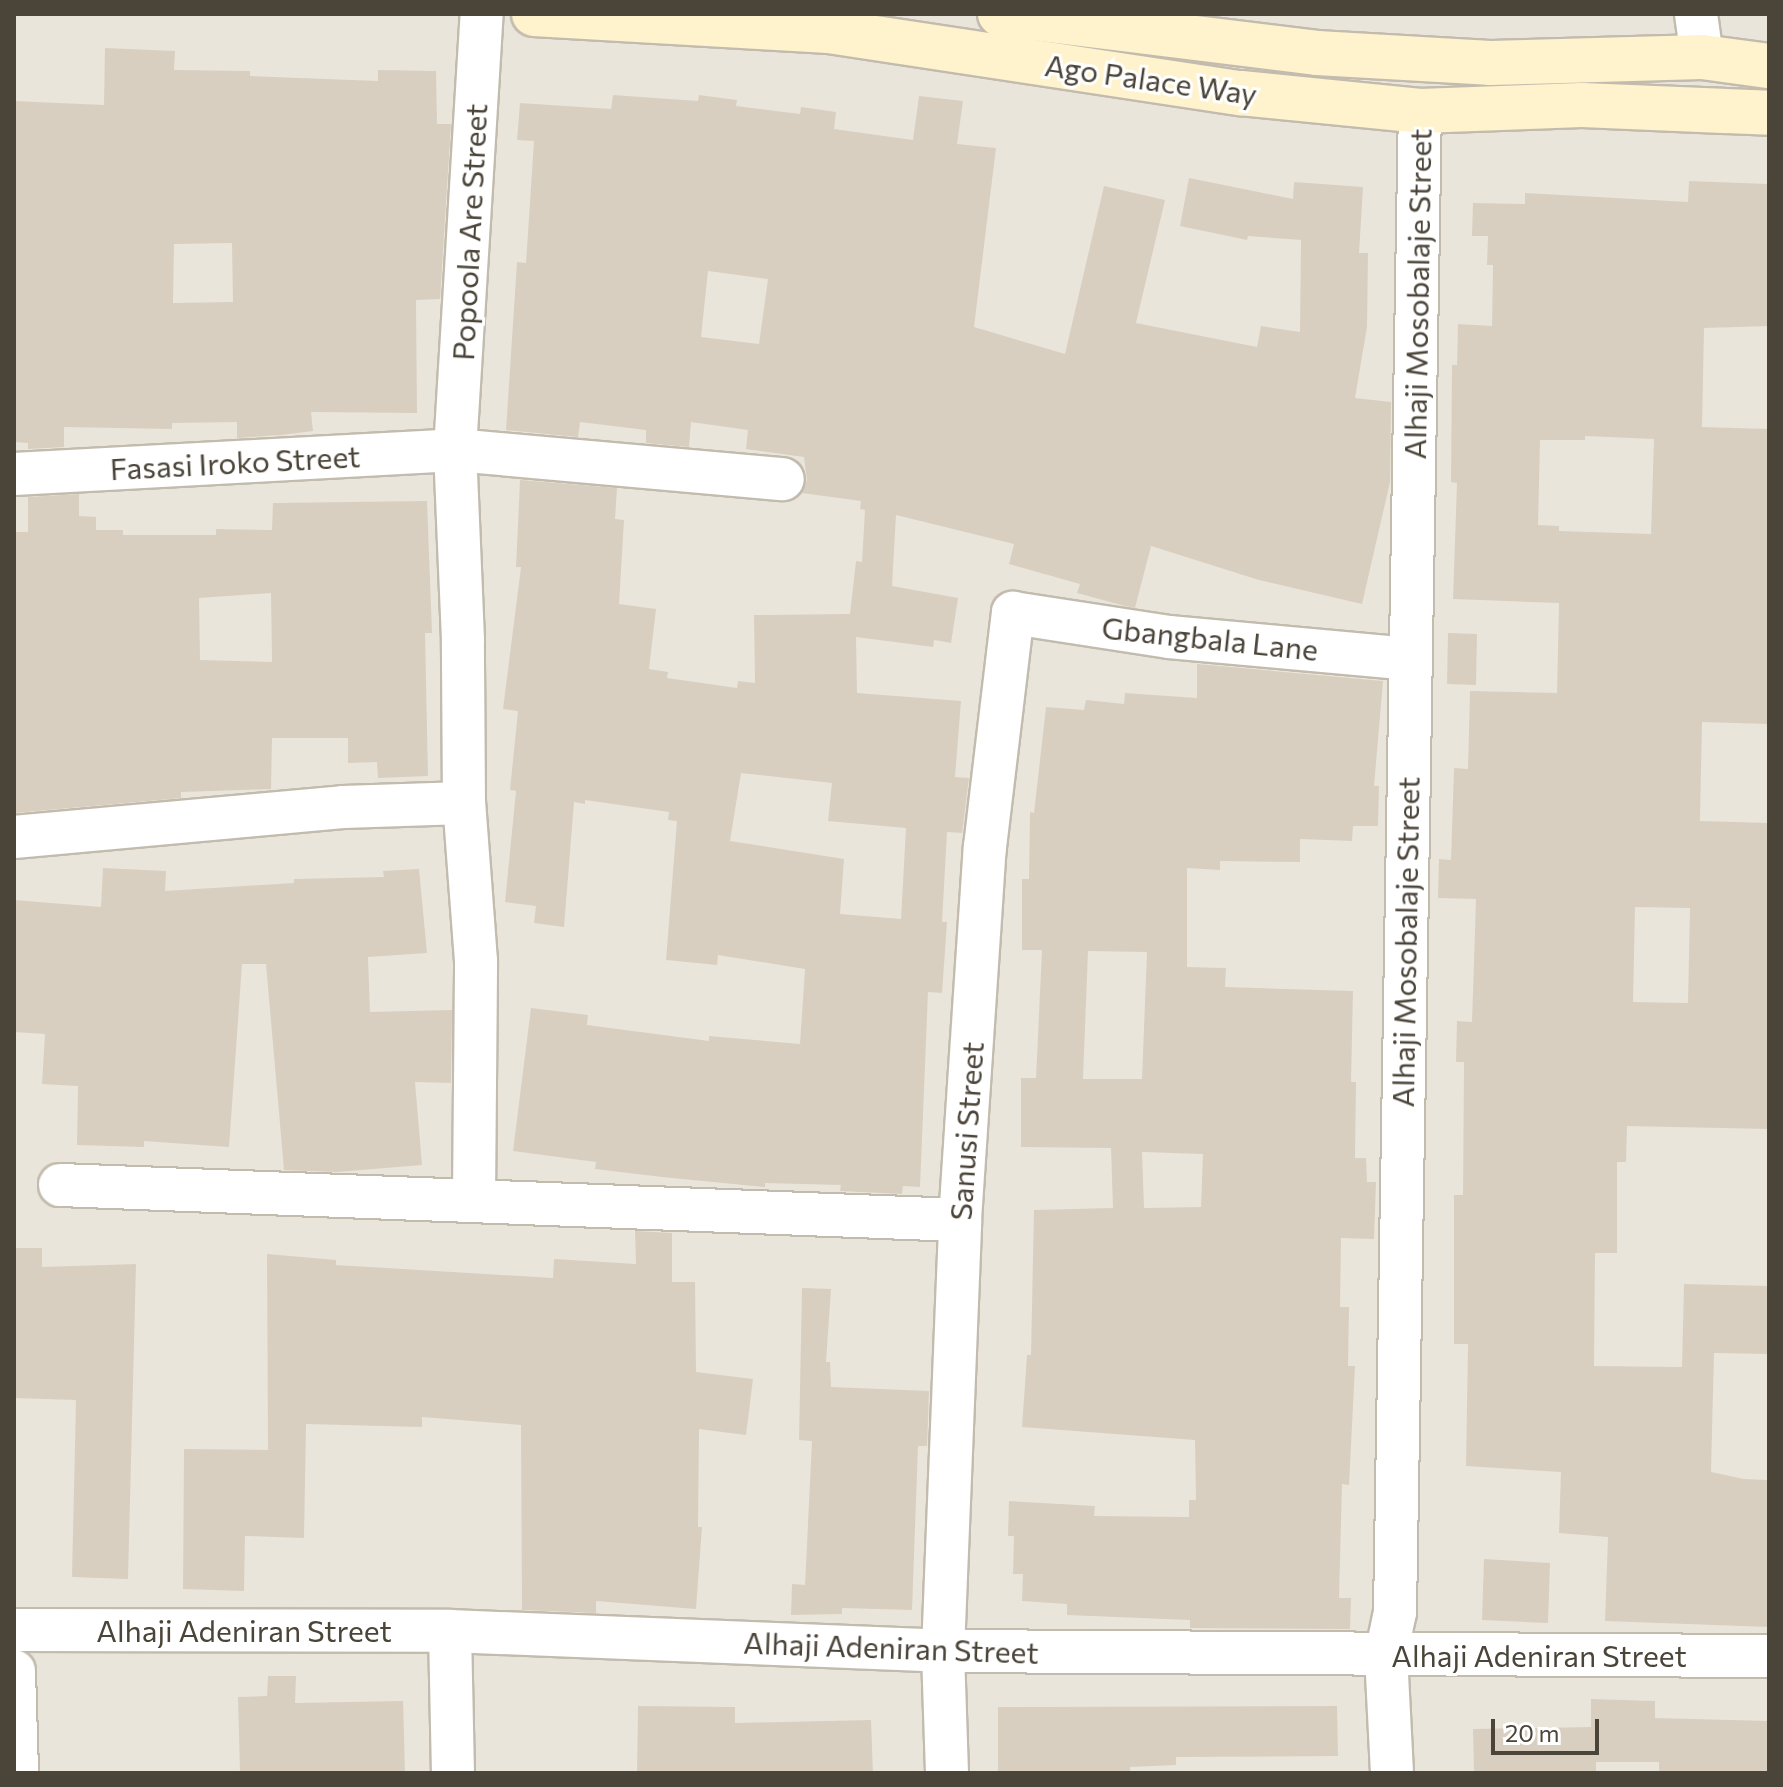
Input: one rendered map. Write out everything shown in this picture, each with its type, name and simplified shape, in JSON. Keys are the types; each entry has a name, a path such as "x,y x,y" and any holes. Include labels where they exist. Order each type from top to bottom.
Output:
{"main road":[{"name":"Ago Palace Way","path":"534,14 829,31 1241,93 1420,111 1582,105 1769,113"},
{"name":"Ago Palace Way","path":"1000,14 1096,20 1317,53 1491,63 1702,57 1769,66"}],"street":[{"name":"Popoola Are Street","path":"474,1199 476,961 464,803 463,640 455,450 482,14"},
{"path":"1696,14 1702,57"},
{"name":"Alhaji Mosobalaje Street","path":"1392,1773 1386,1655 1395,1612 1420,111"},
{"name":"Fasasi Iroko Street","path":"14,474 455,450 783,479"},
{"name":"Gbangbala Lane","path":"1013,613 1169,637 1409,659"},
{"name":"Sanusi Street","path":"947,1773 943,1651 960,1220 985,847 1013,613"},
{"path":"14,837 343,807 464,803"},
{"path":"60,1185 960,1220"},
{"name":"Alhaji Adeniran Street","path":"14,1630 450,1631 943,1651 1769,1656"},
{"path":"450,1631 453,1773"},
{"path":"14,1671 17,1773"}],"shaded area":[{"path":"14,14 1769,14 1769,1773 14,1773"}],"building":[{"path":"105,48 175,51 174,70 250,71 250,76 378,81 378,70 436,71 437,124 451,124 440,299 416,300 417,413 311,412 313,431 281,435 237,438 237,422 172,423 172,429 64,427 64,447 28,449 28,443 14,442 14,101 104,105","holes":["232,243 233,302 173,303 174,244"]},
{"path":"613,95 698,101 699,95 737,100 736,106 800,114 801,107 836,112 834,129 913,140 919,96 963,101 957,144 996,148 974,327 1065,354 1104,186 1165,200 1136,323 1257,347 1261,326 1300,332 1301,240 1248,236 1247,240 1180,226 1189,178 1293,199 1294,182 1363,187 1359,253 1368,253 1367,327 1355,398 1391,402 1390,482 1362,604 1259,580 1151,546 1135,608 1077,593 1080,584 1009,564 1014,544 896,515 892,586 958,598 951,643 934,640 933,647 856,637 857,693 961,701 955,777 969,778 962,833 947,832 942,922 947,922 942,993 928,992 920,1187 903,1186 902,1194 840,1191 841,1185 765,1183 765,1187 662,1177 595,1169 596,1162 513,1151 531,1008 588,1015 587,1025 709,1041 709,1036 800,1044 805,969 718,955 717,965 666,960 677,821 668,820 669,812 585,800 585,804 574,802 564,927 534,923 536,906 505,902 516,791 510,790 518,711 503,709 521,567 516,567 520,480 617,488 615,519 624,520 619,604 656,609 649,669 668,672 667,678 737,688 738,681 755,683 754,615 850,614 856,561 862,562 865,510 860,509 861,501 802,493 807,480 804,457 746,449 748,430 691,422 689,447 646,443 646,430 580,422 578,437 506,430 517,262 526,263 534,141 517,140 520,103 611,109","holes":["708,271 768,279 759,344 701,337","741,773 832,783 828,821 906,828 901,919 840,914 844,859 730,841"]},
{"path":"1689,181 1769,184 1769,326 1704,328 1702,427 1769,429 1769,724 1702,722 1700,821 1769,823 1769,1129 1627,1126 1626,1162 1617,1162 1617,1253 1595,1253 1594,1366 1682,1367 1684,1284 1769,1286 1769,1354 1714,1353 1711,1472 1744,1479 1769,1480 1769,1627 1605,1621 1608,1537 1559,1533 1561,1472 1466,1466 1468,1344 1454,1344 1454,1195 1463,1195 1464,1062 1456,1062 1457,1021 1472,1022 1476,899 1438,898 1439,859 1451,860 1454,768 1468,769 1470,691 1557,693 1559,603 1453,599 1457,483 1451,482 1452,365 1457,365 1458,324 1492,326 1493,265 1487,265 1488,236 1472,236 1473,203 1525,204 1525,193 1688,202","holes":["1585,436 1654,439 1651,534 1559,531 1559,526 1538,525 1540,440 1585,440","1635,907 1690,908 1688,1003 1633,1002"]},
{"path":"79,494 79,516 96,517 96,530 123,530 123,535 216,535 216,529 272,530 273,503 427,501 432,633 425,633 428,776 378,778 377,762 348,763 348,738 272,738 271,789 181,792 181,798 14,813 14,532 28,532 28,497","holes":["271,593 272,662 200,660 199,598"]},
{"path":"1448,633 1477,634 1476,685 1447,684"},
{"path":"1197,664 1383,681 1374,786 1379,786 1378,826 1353,826 1352,841 1300,839 1300,862 1220,861 1220,870 1187,868 1187,967 1226,968 1225,987 1353,991 1351,1082 1356,1082 1355,1158 1366,1158 1367,1182 1376,1182 1374,1239 1341,1238 1340,1307 1349,1307 1348,1366 1355,1366 1349,1485 1342,1484 1339,1598 1351,1598 1350,1629 1190,1628 1190,1620 1067,1615 1067,1604 1022,1601 1023,1574 1013,1574 1014,1536 1008,1536 1009,1501 1095,1506 1094,1516 1189,1517 1189,1500 1196,1500 1195,1440 1022,1427 1027,1355 1031,1355 1034,1210 1113,1208 1111,1148 1021,1147 1021,1078 1036,1078 1042,950 1022,950 1022,879 1029,879 1030,812 1034,813 1046,707 1084,710 1086,700 1124,704 1125,693 1197,698","holes":["1088,951 1147,952 1142,1079 1083,1079","1142,1152 1203,1154 1201,1207 1144,1208"]},
{"path":"103,868 166,871 165,891 294,883 294,879 384,877 383,871 419,869 427,953 368,957 370,1012 452,1010 451,1083 415,1082 422,1165 337,1172 284,1170 266,964 242,964 229,1147 144,1141 144,1147 77,1145 78,1086 42,1084 45,1034 14,1032 14,900 101,907"},
{"path":"635,1231 672,1233 672,1282 695,1282 696,1372 753,1379 746,1435 699,1429 698,1527 702,1527 696,1609 596,1601 596,1613 522,1610 521,1425 422,1417 422,1427 306,1424 304,1538 245,1536 244,1591 183,1589 184,1449 268,1450 267,1254 336,1260 336,1265 553,1278 554,1259 636,1264"},
{"path":"14,1248 42,1248 42,1267 136,1264 128,1579 72,1577 76,1400 14,1398"},
{"path":"802,1288 831,1289 826,1362 830,1362 831,1387 929,1391 927,1446 918,1446 912,1610 842,1608 842,1614 791,1615 792,1584 805,1585 812,1441 799,1440"},
{"path":"1484,1559 1550,1563 1548,1623 1482,1620"},
{"path":"268,1676 296,1676 295,1703 403,1701 405,1773 240,1773 238,1697 267,1696"},
{"path":"1591,1699 1655,1701 1655,1718 1769,1721 1769,1773 1659,1773 1659,1762 1596,1762 1596,1773 1474,1773 1473,1729 1591,1727"},
{"path":"638,1706 735,1707 735,1723 871,1720 873,1773 637,1773"},
{"path":"1337,1706 1338,1756 1176,1757 1176,1765 1130,1767 1130,1773 998,1773 998,1707"}]}
